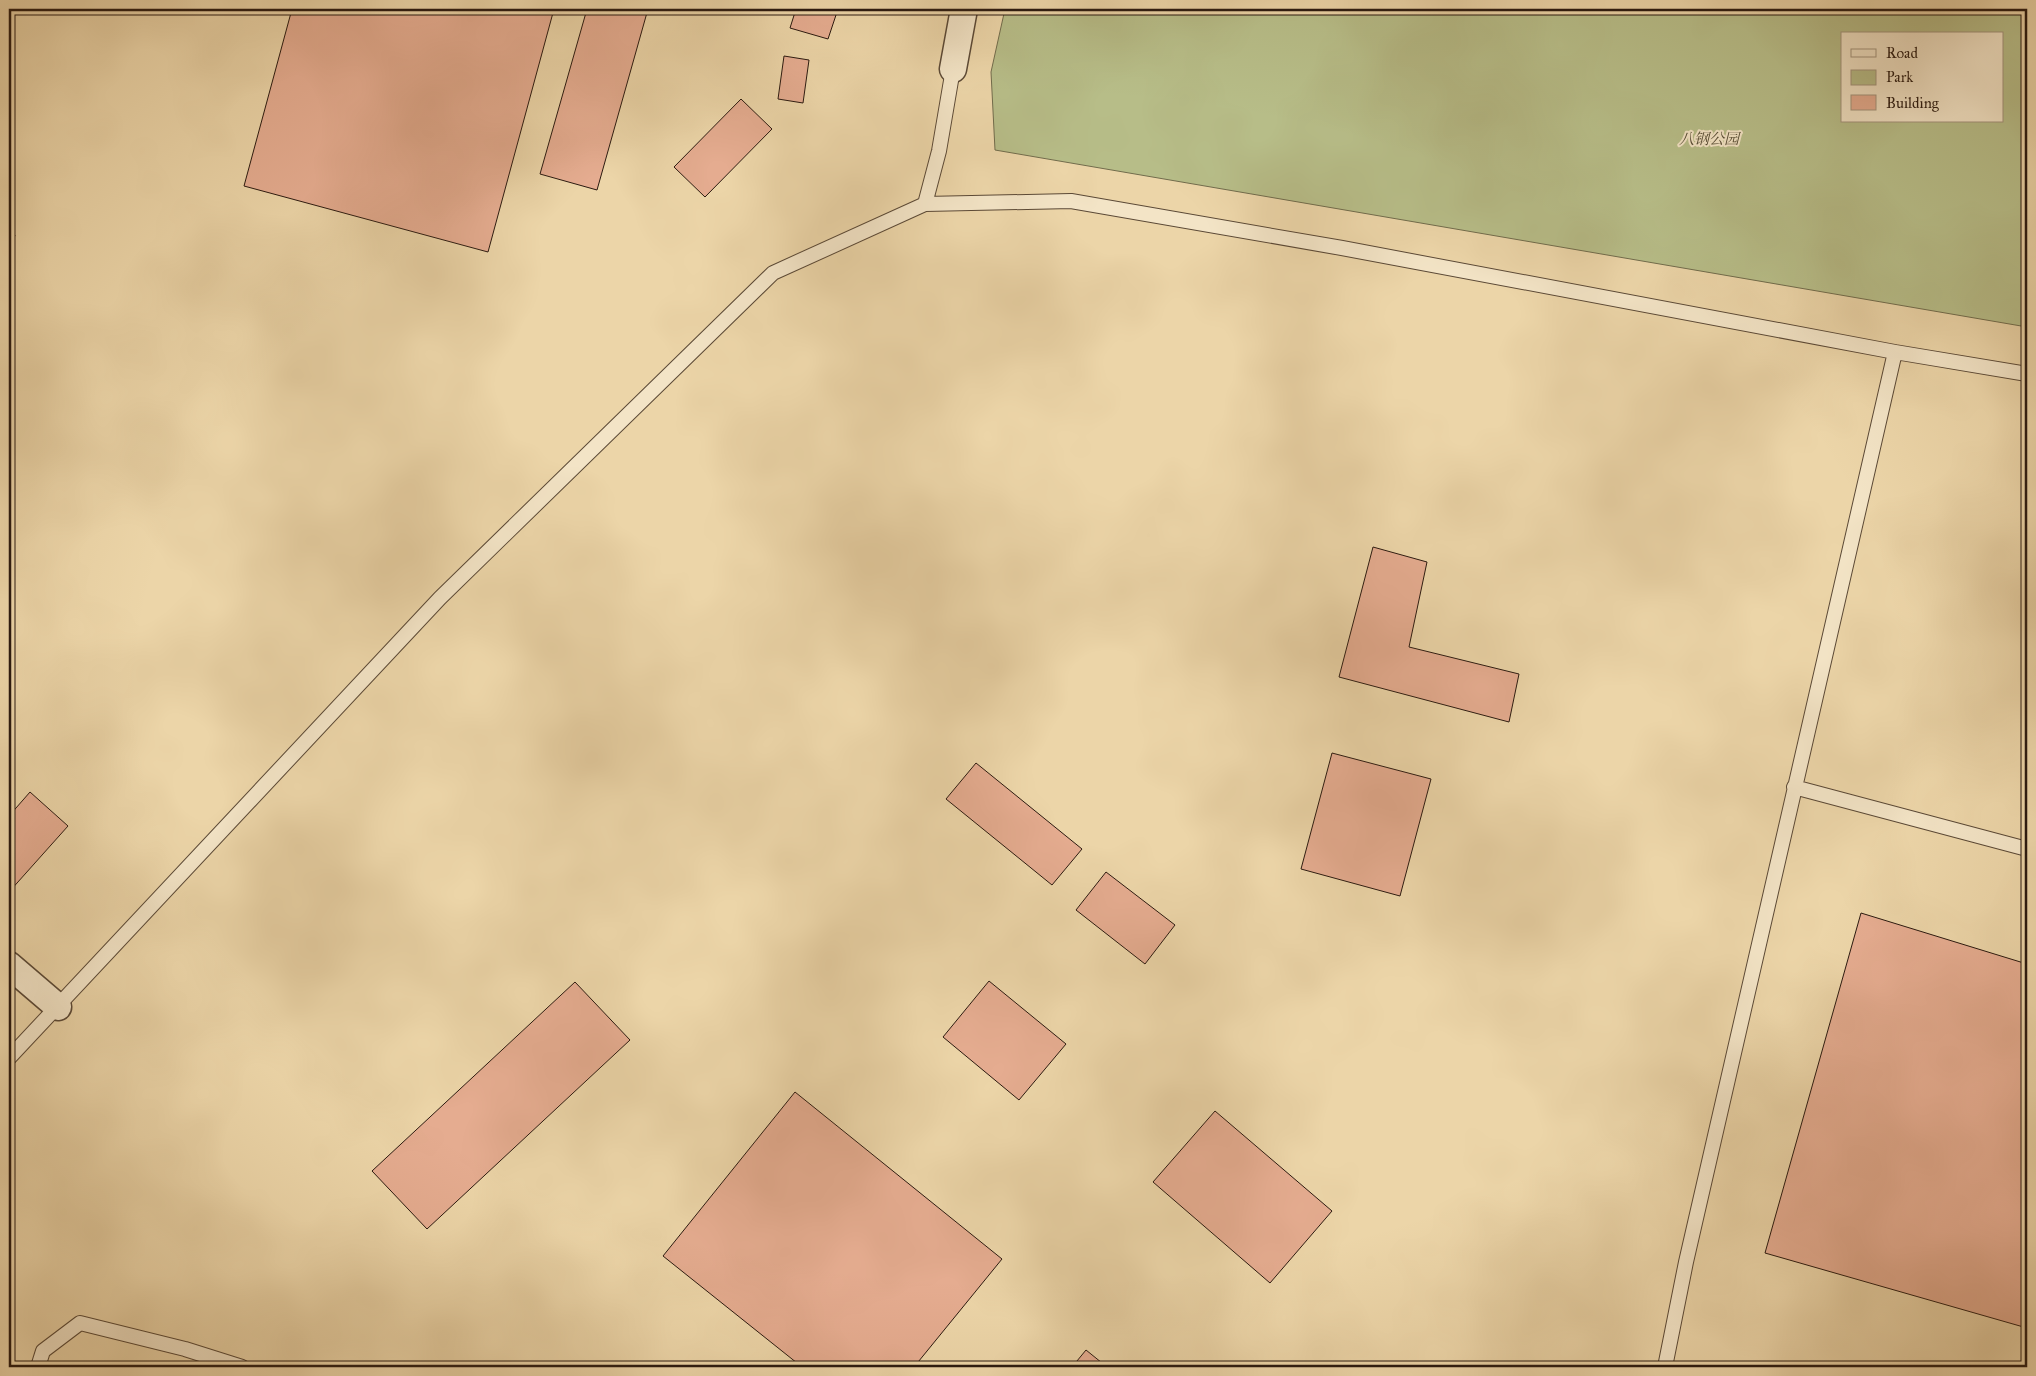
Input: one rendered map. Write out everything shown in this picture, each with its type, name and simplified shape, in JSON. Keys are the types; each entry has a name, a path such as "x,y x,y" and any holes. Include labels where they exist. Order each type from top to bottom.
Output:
{"street":[{"path":"953,69 964,9"},
{"path":"9,965 58,1007"}],"lane":[{"path":"925,204 939,151 953,69"},
{"path":"9,1058 440,598 773,273 925,204 1071,201 1342,248 1895,352 2027,374"},
{"path":"1664,1367 1688,1252 1895,352"},
{"path":"1794,787 2027,849"},
{"path":"38,1367 43,1351 80,1323 185,1349 242,1367"}],"green space":[{"name":"八钢公园","path":"1005,9 2027,9 2027,327 995,150 991,72"}],"building":[{"path":"292,9 554,9 488,252 244,186"},
{"path":"587,9 648,9 597,190 540,174"},
{"path":"796,9 838,9 828,39 790,28"},
{"path":"784,56 809,60 803,103 778,99"},
{"path":"741,99 772,129 705,197 674,167"},
{"path":"9,233 15,235 9,256"},
{"path":"1373,547 1427,562 1409,647 1519,674 1509,722 1339,677"},
{"path":"1332,753 1431,779 1400,896 1301,869"},
{"path":"976,763 1082,849 1052,885 946,799"},
{"path":"30,792 68,826 9,892 9,816"},
{"path":"1106,872 1175,925 1145,964 1076,910"},
{"path":"1861,913 2027,964 2027,1328 1765,1253"},
{"path":"989,981 1066,1044 1019,1100 943,1037"},
{"path":"575,982 630,1040 427,1229 372,1171"},
{"path":"795,1092 1002,1259 914,1367 802,1367 663,1256"},
{"path":"1215,1111 1332,1211 1270,1283 1153,1182"},
{"path":"1086,1350 1107,1367 1072,1367"}]}
